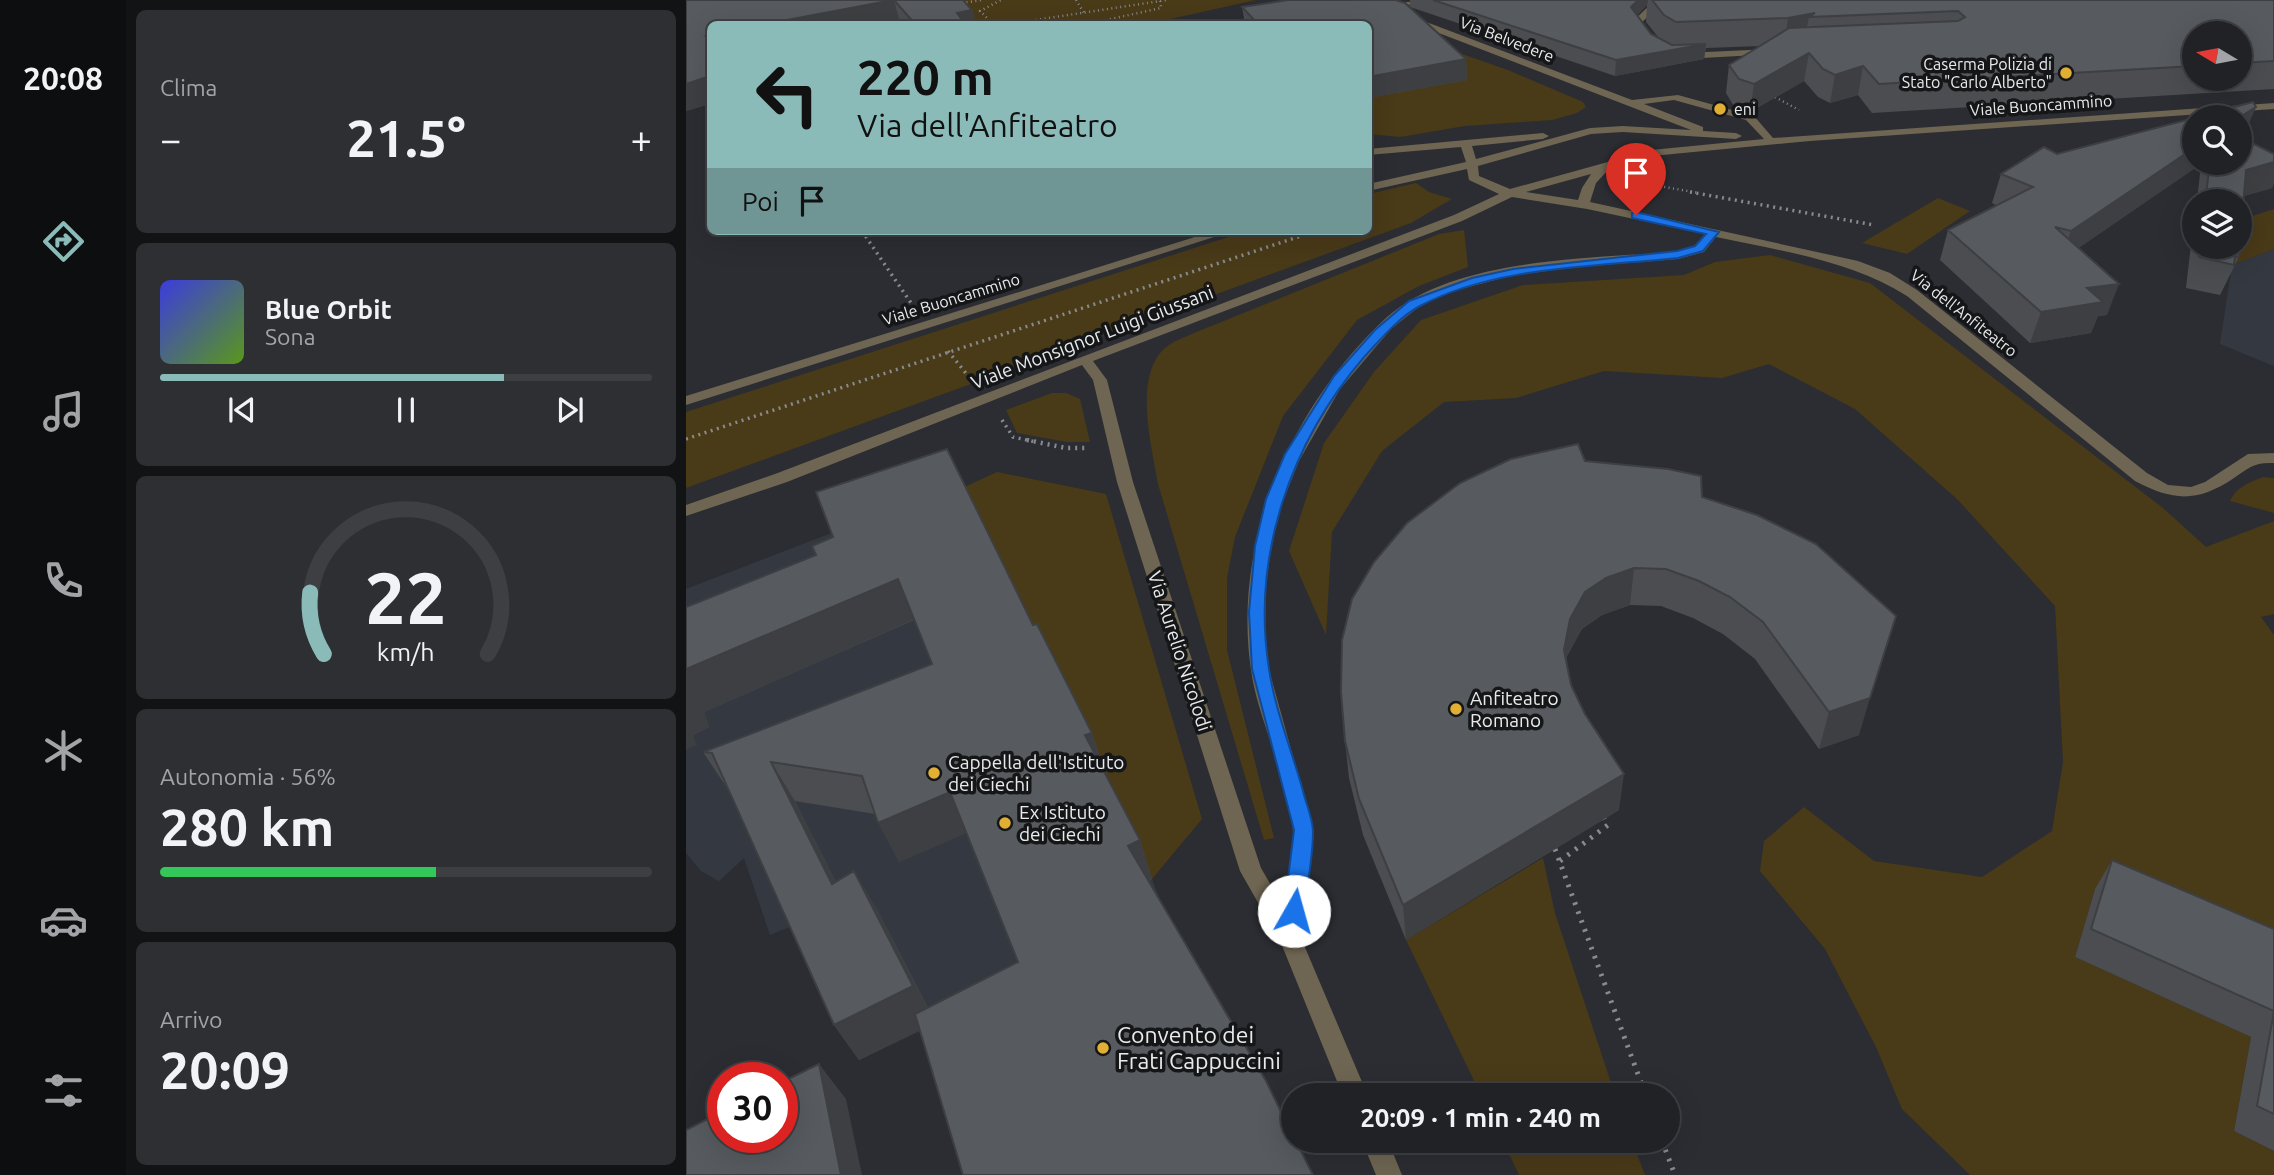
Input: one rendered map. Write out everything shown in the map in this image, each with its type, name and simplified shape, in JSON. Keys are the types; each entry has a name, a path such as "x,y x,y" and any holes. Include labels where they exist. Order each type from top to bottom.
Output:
{"street":[{"name":"Via Belvedere","path":"1423,0 1383,4 1387,10 1714,135"},
{"path":"1656,46 1637,22 1654,6 1678,5 1672,0"},
{"path":"1670,55 1786,51"},
{"path":"1372,152 1590,131 1621,115 1626,100 1674,97 1750,118 1768,137"},
{"name":"Viale Buoncammino","path":"1510,192 1651,153 1810,138 2274,106"},
{"path":"1651,153 1670,142 1670,133 1663,115"},
{"name":"Viale Buoncammino","path":"1372,187 1472,164 1590,131 1623,129 1810,138"},
{"path":"1465,143 1472,164"},
{"name":"Via dell'Anfiteatro","path":"1472,164 1473,178 1482,184 1510,192 1584,204 1713,232 1858,265 1885,276 1912,293 2141,477 2165,490 2191,492 2211,486 2254,457 2274,458"},
{"path":"1584,204 1584,194 1590,181 1606,164"},
{"name":"Viale Monsignor Luigi Giussani","path":"686,511 781,478 1085,359 1466,215 1510,192"},
{"path":"1290,938 1304,830 1260,669 1257,612 1262,546 1273,499 1292,454 1338,379 1380,332 1414,304 1476,280 1513,272 1678,255 1699,249 1713,232"},
{"name":"Viale Buoncammino","path":"686,401 1214,235"},
{"name":"Via Aurelio Nicolodi","path":"1085,359 1100,380 1125,482 1251,871 1290,938 1351,1083"},
{"path":"1380,1153 1389,1175"}],"path":[{"path":"952,5 982,0"},
{"path":"990,21 980,11 1001,0"},
{"path":"1076,0 1084,13"},
{"path":"1029,21 1167,0"},
{"path":"1102,21 1161,8 1160,1"},
{"path":"1765,92 1799,110"},
{"path":"1641,183 1874,225"},
{"path":"686,439 1303,235"},
{"path":"996,410 1013,437 1066,448 1096,448"},
{"path":"1560,861 1608,825 1599,809"},
{"path":"1555,849 1641,1083"},
{"path":"1667,1153 1675,1175"}],"shaded area":[{"path":"948,0 1256,0 1162,21 968,21"},
{"path":"1405,34 1508,70 1583,102 1586,107 1577,113 1552,120 1465,126 1400,137 1372,134 1372,45"},
{"path":"1416,183 1429,192 1452,199 1411,223 686,488 686,412 1235,235 1372,235 1372,193"},
{"path":"1938,198 1970,211 1907,254 1862,243"},
{"path":"2274,209 2274,249 2252,257 2252,216"},
{"path":"1464,230 1468,267 1419,286 1357,320 1283,416 1235,537 1227,578 1227,650 1274,838 1264,840 1158,484 1147,410 1150,372 1157,357 1178,340 1439,234"},
{"path":"2274,249 2274,366 2220,344 2232,265"},
{"path":"1770,255 1870,283 2163,508 2206,547 2274,521 2274,614 2261,617 2274,635 2274,966 2095,889 2075,957 2251,1037 2234,1131 2274,1151 2274,1175 1970,1175 1902,1109 1876,1047 1825,949 1760,871 1764,841 1804,807 1874,861 1982,877 2052,831 2063,762 2055,606 1957,499 1855,409 1769,364 1722,378 1604,371 1516,398 1444,402 1382,451 1332,532 1326,635 1289,551 1324,443 1374,372 1421,320 1523,285 1684,275 1715,262"},
{"path":"2233,259 2248,259 2232,265"},
{"path":"1052,393 1066,393 1080,399 1090,442 1067,442 1017,433 1006,410"},
{"path":"997,472 1106,494 1202,819 1152,879 960,489"},
{"path":"2263,477 2274,478 2274,513 2230,501 2248,483"},
{"path":"834,532 1152,879 1166,915 859,1060 797,924 770,935 744,858 719,881 701,871 686,853 686,589"},
{"path":"1543,858 1555,913 1611,1083 1475,1083 1406,940"},
{"path":"1509,1153 1637,1153 1645,1175 1519,1175"}],"building":[{"path":"686,0 893,0 782,21 707,21 707,77 686,84"},
{"path":"894,0 963,0 972,10 957,13 963,21 912,21"},
{"path":"1288,0 1396,0 1405,3 1466,59 1372,76 1372,21 1255,21 1242,7"},
{"path":"1433,0 1638,0 1631,7 1651,34 1672,45 1706,44 1616,60"},
{"path":"1652,0 2274,0 2274,61 2252,62 2252,21 2182,21 2182,67 1879,84 1863,66 1835,75 1823,69 1809,53 1754,84 1739,79 1729,65 1789,28 1958,21 1965,17 1958,11 1809,17 1815,13 1788,18 1676,22 1664,15"},
{"path":"2253,102 2256,107 2252,110 2252,105 2242,105"},
{"path":"2182,121 2182,156 2071,231 2055,227 2119,284 2087,288 2103,302 2041,312 1948,230 2033,187 2001,174 2044,147 2057,154"},
{"path":"2252,143 2274,154 2274,162 2252,168"},
{"path":"2208,175 2246,175 2244,189 2207,189"},
{"path":"2208,259 2235,259 2234,265"},
{"name":"Anfiteatro Romano","path":"1578,444 1585,461 1668,469 1701,476 1702,497 1757,515 1816,544 1896,616 1870,698 1829,712 1763,622 1730,597 1699,581 1666,569 1634,568 1606,578 1585,592 1570,619 1564,650 1571,685 1585,714 1624,774 1403,905 1359,799 1345,741 1341,692 1342,640 1352,599 1374,562 1407,523 1460,483 1511,459"},
{"path":"947,449 1033,625 1037,624 1092,733 1085,735 1140,840 1128,846 1266,1081 1281,1112 1281,1153 1302,1153 1313,1175 963,1175 915,1014 1018,962 950,792 878,823 862,776 771,762 832,884 854,871 913,986 834,1025 712,753 703,752 932,664 898,579 686,669 686,607 816,555 812,546 833,537 816,492"},
{"path":"2112,860 2274,929 2274,1011 2091,929"},
{"path":"2274,1011 2274,1114 2257,1106"},
{"path":"819,1064 841,1175 686,1175 686,1130 707,1119 707,1153 798,1153 798,1074"}],"place":[{"name":"Caserma Polizia di Stato \"Carlo Alberto\"","path":"2066,73"},
{"name":"eni","path":"1720,109"},
{"name":"Anfiteatro Romano","path":"1456,709"},
{"name":"Cappella dell'Istituto dei Ciechi","path":"934,773"},
{"name":"Ex Istituto dei Ciechi","path":"1005,823"},
{"name":"Convento dei Frati Cappuccini","path":"1103,1048"}],"route":[{"path":"1294,911 1304,830 1260,669 1257,612 1262,546 1273,499 1292,454 1338,379 1396,316 1414,304 1476,280 1513,272 1678,255 1699,249 1713,232 1636,215"}]}
